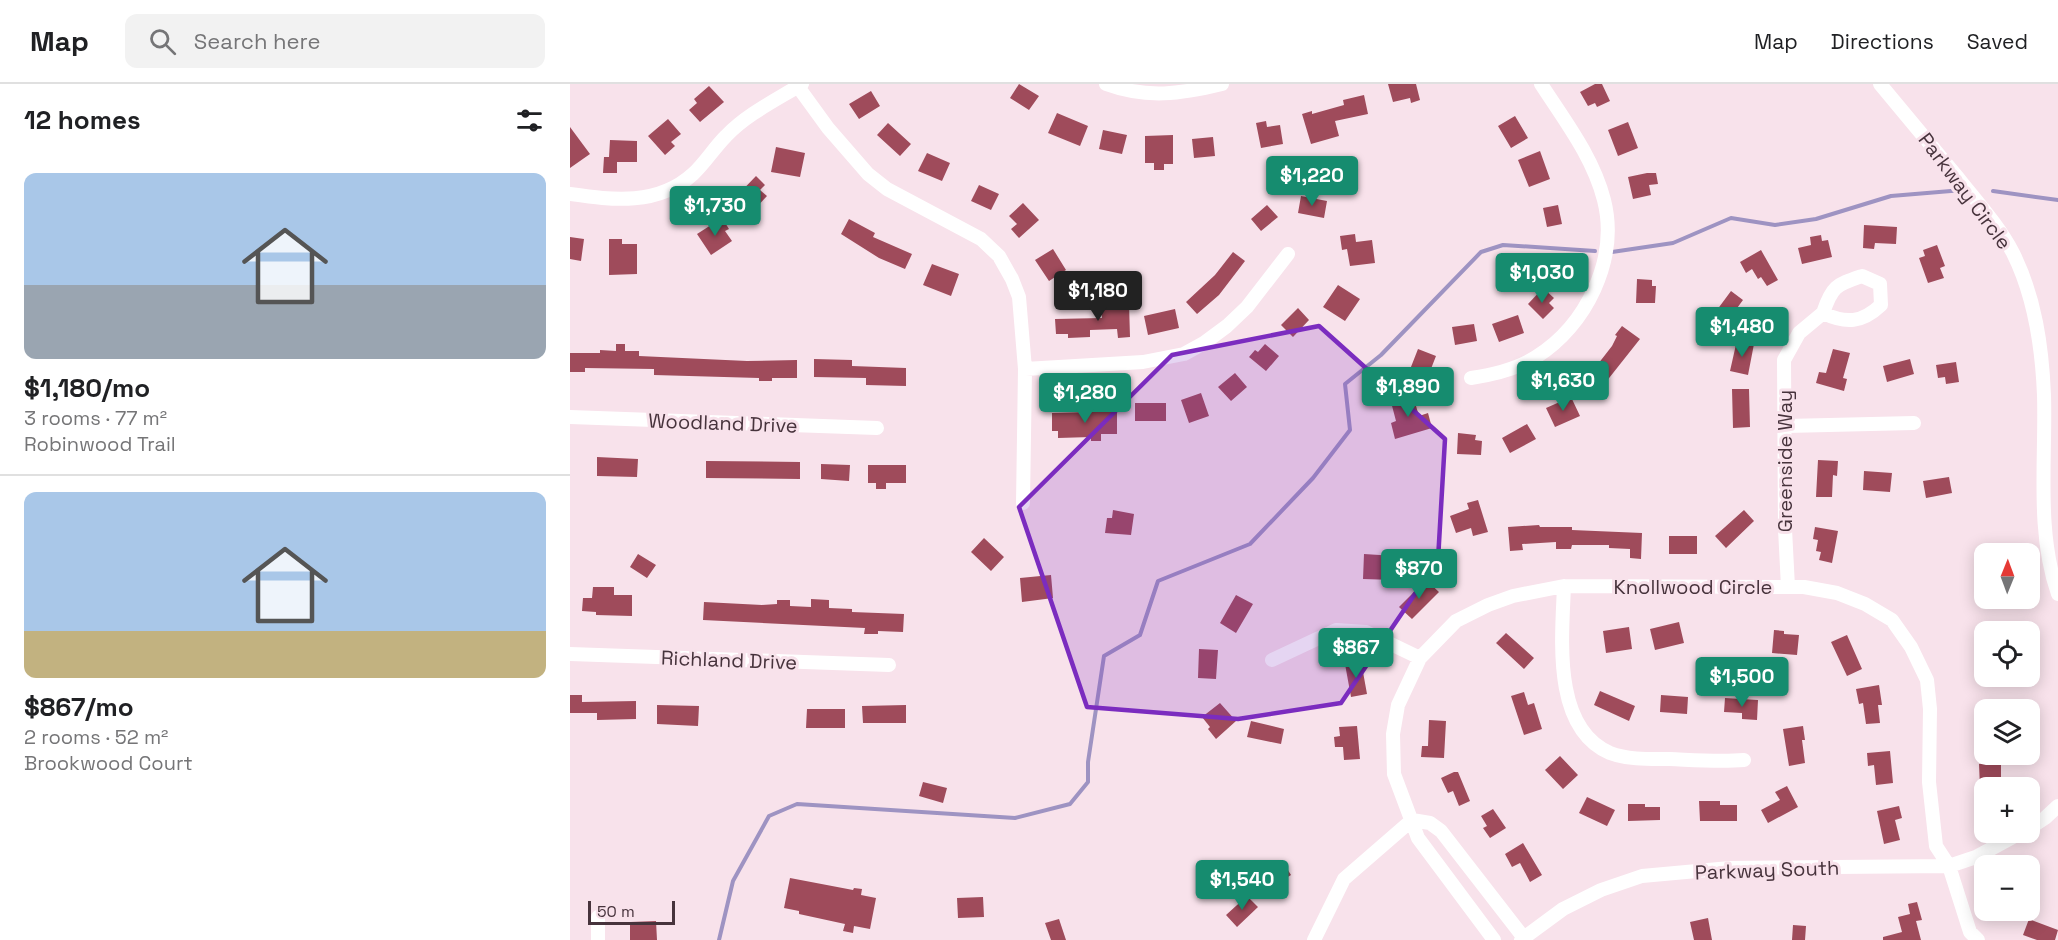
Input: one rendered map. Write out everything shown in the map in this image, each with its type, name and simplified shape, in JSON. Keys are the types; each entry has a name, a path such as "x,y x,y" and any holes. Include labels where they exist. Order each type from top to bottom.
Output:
{"street":[{"path":"1106,84 1142,93 1171,94 1222,84"},
{"path":"1471,378 1511,368 1534,359 1553,346 1579,317 1600,278 1607,224 1604,201 1595,172 1541,84"},
{"name":"Parkway Circle","path":"1880,84 1990,217 2013,253 2030,298 2038,332 2044,395 2044,523 2058,594"},
{"path":"570,194 600,198 636,198 657,196 676,187 692,175 726,136 746,119 799,85 840,143 868,174 887,189 981,239 999,256 1019,297 1025,369 1023,503"},
{"path":"1025,369 1143,363 1184,354 1227,326 1246,307 1288,254"},
{"name":"Greenside Way","path":"1788,587 1785,529 1784,360 1799,333 1823,313"},
{"path":"2044,395 2058,395"},
{"path":"2044,416 2058,416"},
{"name":"Woodland Drive","path":"570,417 877,428"},
{"path":"1786,426 1914,423"},
{"path":"1564,586 1562,649 1568,703 1577,722 1591,741 1612,754 1642,758 1744,760"},
{"name":"Knollwood Circle","path":"1494,940 1418,838 1394,774 1393,734 1398,705 1420,658 1456,621 1513,596 1564,586 1804,587 1837,593 1865,604 1892,620 1911,647 1927,680 1930,709 1929,782 1936,846 1949,866 1970,932 1978,940"},
{"path":"1272,660 1336,630 1366,632 1420,658"},
{"name":"Richland Drive","path":"570,654 889,665"},
{"path":"2040,821 2058,806"},
{"path":"1314,940 1344,879 1412,820 1430,823 1441,831 1523,939"},
{"name":"Parkway South","path":"1523,939 1563,909 1601,890 1642,876 1730,868 1949,866 1976,857 2002,843"},
{"path":"598,917 598,940"}],"highlighted area":[{"path":"1319,326 1445,439 1438,560 1341,703 1238,719 1087,707 1019,507 1172,355"}],"building":[{"path":"1019,84 1039,96 1029,110 1010,98"},
{"path":"1388,84 1416,84 1420,100 1411,103 1410,98 1393,102"},
{"path":"1595,84 1602,84 1610,101 1597,107 1595,103 1588,106 1580,92"},
{"path":"709,86 724,102 700,122 689,110 697,103 694,99"},
{"path":"871,91 880,106 859,119 849,104"},
{"path":"1364,95 1368,114 1335,121 1339,136 1311,144 1302,114 1312,111 1312,114 1344,105 1343,100"},
{"path":"1057,113 1088,126 1080,146 1048,133"},
{"path":"1515,116 1528,138 1511,148 1498,126"},
{"path":"668,119 681,134 671,142 675,146 665,155 648,136"},
{"path":"1266,121 1267,127 1280,125 1283,144 1261,148 1256,123"},
{"path":"1628,122 1638,148 1618,156 1608,130"},
{"path":"888,123 911,144 900,156 877,135"},
{"path":"570,127 590,154 570,168"},
{"path":"1103,130 1127,135 1122,154 1099,149"},
{"path":"1173,135 1173,164 1164,164 1164,170 1154,170 1154,163 1145,163 1145,136"},
{"path":"1213,137 1215,156 1194,158 1192,139"},
{"path":"610,140 637,141 637,162 617,162 617,173 603,173 604,157 609,157"},
{"path":"776,147 805,153 800,177 771,172"},
{"path":"1540,151 1550,179 1529,187 1518,160"},
{"path":"927,153 950,163 942,181 918,171"},
{"path":"1656,173 1658,184 1649,185 1651,195 1633,199 1628,177"},
{"path":"756,176 765,185 760,190 767,196 747,217 731,202"},
{"path":"979,185 999,194 991,210 971,201"},
{"path":"1301,196 1327,201 1324,218 1298,213"},
{"path":"1023,203 1039,220 1019,238 1011,229 1017,224 1009,216"},
{"path":"1267,205 1278,217 1261,231 1251,219"},
{"path":"1558,205 1562,224 1547,227 1543,208"},
{"path":"722,218 729,229 725,231 732,241 711,255 697,234"},
{"path":"849,219 875,233 873,237 912,254 905,269 879,258 841,234"},
{"path":"1864,225 1897,227 1896,244 1875,243 1874,249 1863,248"},
{"path":"1355,234 1356,242 1372,240 1375,263 1350,266 1347,249 1342,250 1340,236"},
{"path":"1821,235 1822,241 1828,240 1832,257 1802,264 1798,248 1811,245 1810,237"},
{"path":"570,237 584,239 581,261 570,259"},
{"path":"609,239 622,239 622,244 637,244 637,274 609,275"},
{"path":"1937,245 1945,266 1940,268 1944,278 1928,283 1919,258 1925,256 1923,250"},
{"path":"1053,249 1066,270 1049,281 1035,260"},
{"path":"1761,250 1778,280 1767,286 1761,277 1758,279 1752,269 1746,273 1740,262"},
{"path":"1233,252 1245,261 1219,295 1197,314 1186,302 1215,275"},
{"path":"932,264 959,274 951,296 923,285"},
{"path":"1637,279 1652,280 1652,286 1656,286 1655,303 1636,303"},
{"path":"1338,285 1360,299 1345,321 1323,307"},
{"path":"1543,288 1554,298 1549,303 1554,308 1543,319 1528,304"},
{"path":"1731,291 1743,300 1726,323 1714,314"},
{"path":"1129,303 1130,337 1118,338 1117,329 1090,330 1090,337 1068,338 1068,334 1056,334 1055,319 1102,318 1101,304"},
{"path":"1298,308 1309,320 1293,337 1281,325"},
{"path":"1175,309 1179,328 1148,335 1144,316"},
{"path":"1518,315 1524,333 1499,342 1492,324"},
{"path":"1474,324 1477,341 1455,345 1452,327"},
{"path":"1622,326 1640,339 1598,392 1584,382 1612,346 1617,336 1615,335"},
{"path":"1737,340 1754,344 1748,375 1730,371"},
{"path":"616,344 625,344 625,351 639,351 639,356 747,361 797,360 797,378 772,378 772,381 759,381 759,378 654,375 654,369 585,368 585,372 570,372 570,353 616,351"},
{"path":"1265,344 1279,356 1266,371 1249,357"},
{"path":"1418,349 1436,356 1427,379 1409,372"},
{"path":"1833,349 1850,353 1843,378 1847,379 1844,391 1816,383 1819,372 1826,373"},
{"path":"814,359 852,360 852,366 906,368 906,386 866,385 866,378 814,377"},
{"path":"1910,359 1914,374 1887,382 1883,366"},
{"path":"1956,362 1959,382 1946,384 1945,377 1938,378 1936,365"},
{"path":"1235,373 1247,387 1231,401 1218,387"},
{"path":"1732,389 1749,389 1750,427 1733,428"},
{"path":"1201,393 1209,416 1189,423 1181,400"},
{"path":"1413,396 1419,416 1428,413 1432,428 1395,439 1391,423 1396,421 1391,402"},
{"path":"1571,397 1580,416 1555,427 1546,408"},
{"path":"1135,403 1166,403 1166,421 1135,421"},
{"path":"1091,410 1117,410 1117,434 1101,434 1101,441 1091,441 1091,437 1058,438 1058,431 1052,431 1052,413 1091,412"},
{"path":"1527,424 1536,439 1510,453 1502,438"},
{"path":"1458,433 1476,435 1475,440 1482,441 1481,455 1457,454"},
{"path":"597,457 638,459 637,477 597,476"},
{"path":"1818,460 1838,461 1837,476 1833,475 1832,497 1816,497"},
{"path":"706,461 800,462 800,479 706,478"},
{"path":"821,464 850,465 849,481 821,479"},
{"path":"868,465 906,465 906,483 886,483 886,489 876,489 876,483 868,483"},
{"path":"1864,471 1892,473 1890,492 1863,490"},
{"path":"1949,477 1952,493 1926,498 1923,481"},
{"path":"1478,500 1488,532 1473,536 1471,528 1456,533 1450,516 1469,509 1467,503"},
{"path":"1113,510 1134,514 1131,535 1105,533 1107,518 1112,518"},
{"path":"1744,510 1754,521 1726,548 1715,536"},
{"path":"1539,525 1540,527 1572,527 1572,530 1642,533 1641,559 1630,558 1630,549 1609,548 1609,545 1572,545 1571,549 1556,549 1556,542 1522,544 1523,550 1510,551 1508,527"},
{"path":"1815,527 1838,531 1832,563 1819,560 1821,552 1816,551 1818,540 1813,539"},
{"path":"1669,536 1697,536 1697,554 1669,554"},
{"path":"984,538 1004,557 991,571 971,552"},
{"path":"638,554 656,565 647,578 630,567"},
{"path":"1364,554 1395,556 1394,580 1363,579"},
{"path":"1051,575 1053,598 1022,602 1020,578"},
{"path":"1426,580 1439,592 1412,619 1399,607"},
{"path":"593,587 614,587 614,595 632,595 632,616 596,615 596,612 582,611 583,598 592,598"},
{"path":"1236,595 1253,604 1236,633 1220,623"},
{"path":"811,599 829,600 829,608 852,609 852,612 904,614 903,632 878,631 878,634 864,634 865,628 703,620 704,602 762,605 777,604 777,600 790,600 790,606 811,607"},
{"path":"1679,622 1684,643 1655,650 1650,629"},
{"path":"1629,627 1632,649 1606,653 1603,631"},
{"path":"1774,630 1784,631 1784,634 1799,635 1797,655 1772,653"},
{"path":"1506,633 1534,658 1524,669 1496,643"},
{"path":"1847,635 1862,669 1847,676 1831,642"},
{"path":"1199,649 1218,650 1216,679 1198,678"},
{"path":"1361,661 1367,694 1351,697 1345,664"},
{"path":"1879,685 1882,705 1878,705 1880,723 1866,724 1863,703 1859,704 1856,689"},
{"path":"1600,691 1635,706 1629,721 1594,705"},
{"path":"1524,692 1528,705 1534,703 1542,729 1524,735 1511,696"},
{"path":"570,695 582,695 582,702 636,701 636,719 597,720 597,713 570,713"},
{"path":"1661,695 1688,697 1687,714 1660,712"},
{"path":"1725,698 1758,700 1757,720 1742,719 1742,713 1724,712"},
{"path":"1220,703 1236,721 1216,739 1202,717"},
{"path":"657,705 699,706 698,726 657,724"},
{"path":"906,705 906,723 863,723 862,706"},
{"path":"807,709 845,709 845,728 806,728"},
{"path":"1429,720 1446,721 1444,758 1421,757 1422,746 1428,746"},
{"path":"1251,721 1284,729 1281,744 1247,737"},
{"path":"1357,726 1360,759 1344,760 1343,747 1335,747 1334,737 1340,736 1339,727"},
{"path":"1803,726 1805,763 1789,766 1783,729"},
{"path":"1890,751 1893,783 1876,785 1874,765 1868,766 1867,753"},
{"path":"1560,756 1578,775 1563,789 1545,770"},
{"path":"1979,765 2001,765 2001,777 1980,777"},
{"path":"1458,772 1470,801 1459,806 1453,791 1448,793 1441,778"},
{"path":"923,782 947,788 943,803 919,796"},
{"path":"1787,786 1798,807 1768,823 1761,810 1780,800 1775,792"},
{"path":"1587,797 1615,810 1607,826 1579,813"},
{"path":"1699,801 1720,801 1720,805 1737,805 1737,821 1700,821"},
{"path":"1628,804 1660,807 1660,820 1628,821"},
{"path":"1899,806 1902,818 1895,820 1900,840 1884,844 1877,811"},
{"path":"1493,809 1506,828 1490,838 1483,828 1487,826 1481,816"},
{"path":"1523,843 1542,875 1530,882 1520,863 1512,867 1505,854"},
{"path":"1281,864 1291,875 1278,883 1280,886 1273,890 1263,874"},
{"path":"790,878 853,890 854,888 862,889 861,895 876,898 870,929 854,926 853,933 843,931 845,924 799,914 799,911 784,908"},
{"path":"1247,896 1258,907 1237,927 1226,915"},
{"path":"983,897 984,917 958,918 957,898"},
{"path":"1917,902 1922,920 1916,921 1921,940 1883,940 1883,937 1902,932 1898,917 1910,914 1908,904"},
{"path":"1708,918 1712,940 1694,940 1690,922"},
{"path":"1059,919 1066,940 1051,940 1045,923"},
{"path":"656,921 657,940 630,940 630,922"},
{"path":"2028,921 2058,930 2055,940 2037,940 2023,935"},
{"path":"1793,925 1806,926 1805,940 1792,940"}],"waterway":[{"path":"1612,252 1673,243 1731,218 1775,225 1816,219 1891,196 1963,190"},
{"path":"1993,191 2058,200"},
{"path":"719,940 733,881 769,816 797,804 1015,818 1070,804 1088,782 1088,762 1104,656 1140,635 1158,581 1250,544 1313,478 1350,430 1345,384 1381,355 1481,252 1503,245 1595,251"}]}
